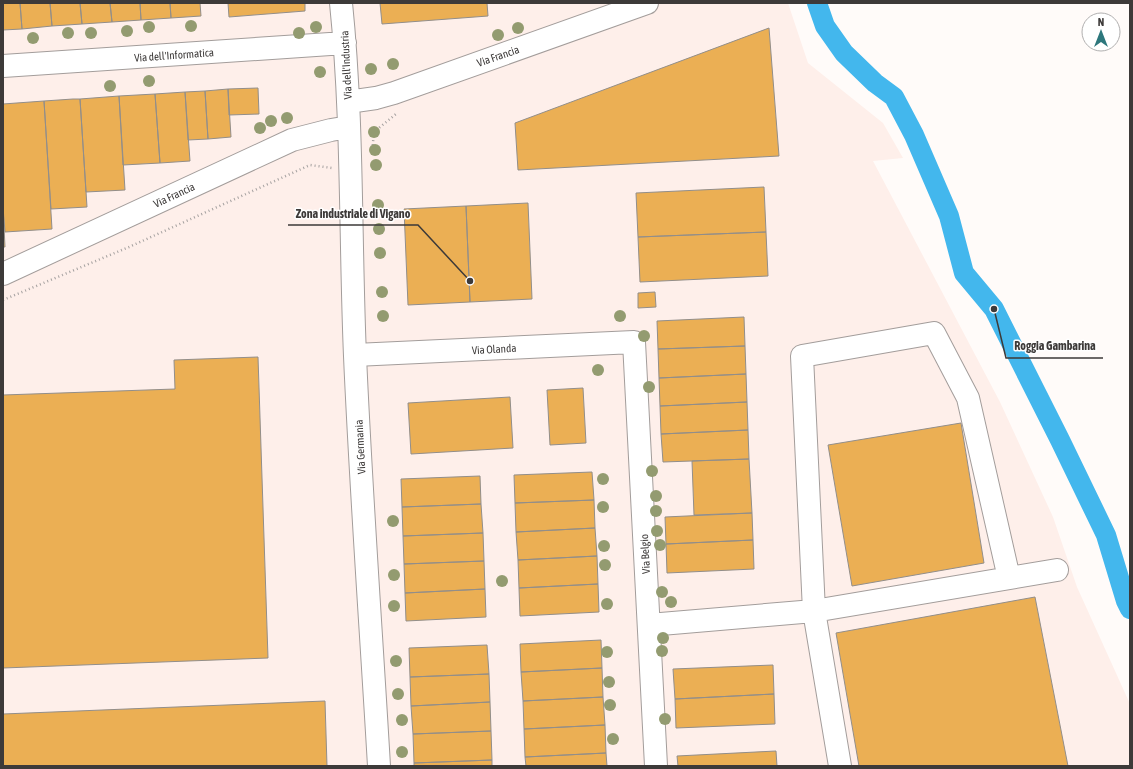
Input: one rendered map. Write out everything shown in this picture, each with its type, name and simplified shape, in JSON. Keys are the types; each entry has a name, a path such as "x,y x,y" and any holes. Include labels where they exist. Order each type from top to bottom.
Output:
{"street":[{"name":"Via dell'Industria","path":"341,3 345,43 349,127"},
{"name":"Via Francia","path":"348,102 376,98 394,93 647,3"},
{"name":"Via dell'Informatica","path":"3,66 345,43"},
{"name":"Via Francia","path":"3,274 292,140 349,127"},
{"name":"Via Germania","path":"349,127 355,355 379,766"},
{"path":"840,766 814,611 802,356 934,333 968,398 1009,578"},
{"name":"Via Olanda","path":"355,355 634,342"},
{"name":"Via Belgio","path":"634,342 656,766"},
{"path":"649,625 814,611 1057,570"}],"path":[{"path":"3,300 129,246 310,164 332,168 370,165 374,132 401,110 394,93"}],"shaded area":[{"path":"3,3 788,3 808,63 883,123 903,158 873,161 1000,402 1053,517 1077,587 1130,704 1130,766 3,766"}],"building":[{"path":"3,3 20,3 22,29 3,30"},
{"path":"20,3 50,3 52,26 22,29"},
{"path":"50,3 80,3 82,24 52,26"},
{"path":"80,3 110,3 112,22 82,24"},
{"path":"110,3 140,3 141,20 112,22"},
{"path":"140,3 170,3 171,18 141,20"},
{"path":"170,3 200,3 201,16 171,18"},
{"path":"228,3 305,3 305,11 229,17"},
{"path":"380,3 487,3 488,16 382,24"},
{"path":"769,28 779,156 518,170 515,123"},
{"path":"258,88 259,114 229,115 228,89"},
{"path":"228,89 231,137 208,139 205,91"},
{"path":"205,91 208,139 188,140 185,92"},
{"path":"185,92 190,161 160,163 155,94"},
{"path":"155,94 160,163 123,165 119,96"},
{"path":"119,96 125,190 86,192 80,99"},
{"path":"80,99 87,207 51,209 44,101"},
{"path":"44,101 52,229 5,232 3,207 3,104"},
{"path":"764,187 766,232 638,237 636,193"},
{"path":"528,203 532,299 470,302 466,206"},
{"path":"466,206 470,302 408,305 404,209"},
{"path":"3,207 5,247 3,247"},
{"path":"766,232 768,276 640,282 638,237"},
{"path":"655,292 656,307 638,308 638,293"},
{"path":"744,317 745,346 658,349 657,321"},
{"path":"745,346 746,374 659,378 658,349"},
{"path":"258,357 268,658 3,668 3,395 175,389 174,360"},
{"path":"746,374 747,402 660,406 659,378"},
{"path":"583,388 586,443 550,445 547,390"},
{"path":"510,397 513,448 411,454 408,403"},
{"path":"747,402 748,430 661,434 660,406"},
{"path":"961,423 984,563 852,586 828,445"},
{"path":"748,430 749,459 663,462 661,434"},
{"path":"749,459 752,513 694,515 692,461"},
{"path":"592,472 594,500 515,503 514,475"},
{"path":"480,476 481,504 402,507 401,479"},
{"path":"594,500 595,528 516,532 515,503"},
{"path":"481,504 483,533 403,536 402,507"},
{"path":"752,513 753,540 666,544 665,517"},
{"path":"595,528 597,556 518,560 516,532"},
{"path":"483,533 484,561 404,564 403,536"},
{"path":"753,540 754,569 667,573 666,544"},
{"path":"597,556 598,584 519,588 518,560"},
{"path":"484,561 485,589 405,593 404,564"},
{"path":"598,584 599,612 520,616 519,588"},
{"path":"485,589 486,617 406,621 405,593"},
{"path":"1035,597 1068,766 859,766 836,633"},
{"path":"601,640 602,668 521,672 520,644"},
{"path":"487,645 489,674 410,677 409,648"},
{"path":"773,665 774,694 675,699 673,669"},
{"path":"602,668 603,697 523,701 521,672"},
{"path":"489,674 490,702 411,706 410,677"},
{"path":"774,694 775,724 676,728 675,699"},
{"path":"603,697 605,725 524,729 523,701"},
{"path":"325,701 327,766 3,766 3,714"},
{"path":"490,702 491,731 413,734 411,706"},
{"path":"605,725 606,753 525,757 524,729"},
{"path":"491,731 492,760 414,763 413,734"},
{"path":"776,751 777,766 678,766 677,756"},
{"path":"606,753 607,766 526,766 525,757"},
{"path":"492,760 492,766 414,766 414,763"}],"waterway":[{"path":"817,3 825,26 844,53 875,83 894,97 914,135 949,216 964,273 994,309 1060,440 1106,535 1126,601 1130,609"}],"place":[{"name":"Zona industriale di Vigano","path":"470,281"},
{"name":"Roggia Gambarina","path":"994,309"}]}
